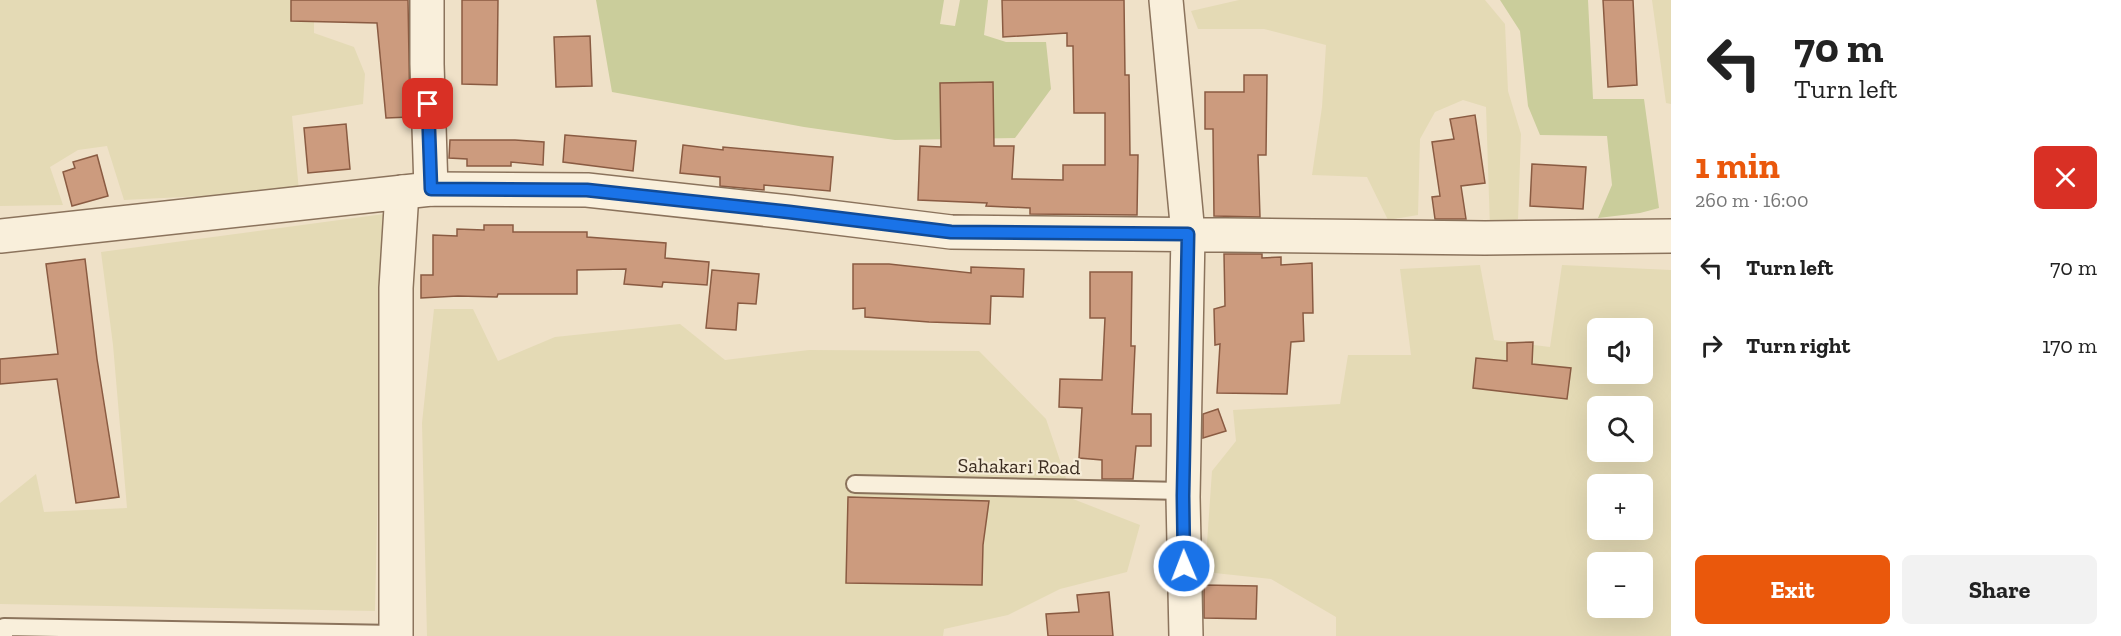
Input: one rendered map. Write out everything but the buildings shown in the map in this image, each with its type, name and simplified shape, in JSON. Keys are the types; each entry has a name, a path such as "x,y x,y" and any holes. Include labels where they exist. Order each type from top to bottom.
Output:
{"street":[{"path":"396,635 396,288 417,190 427,88 427,0"},
{"path":"1166,0 1188,234 1183,490 1186,636"},
{"path":"0,236 417,190 587,190 951,232 1485,238 1671,236"}],"lane":[{"name":"Sahakari Road","path":"855,484 1183,490"},
{"path":"4,636 4,627 194,633 396,635"}],"shaded area":[{"path":"0,0 314,0 314,33 354,47 365,74 363,104 292,116 299,191 124,200 107,146 78,150 50,167 63,205 0,206"},
{"path":"1239,0 1485,0 1505,24 1508,91 1521,134 1518,219 1490,228 1486,107 1463,100 1435,112 1420,139 1418,215 1388,220 1367,177 1312,175 1322,107 1326,45 1264,29 1198,29 1191,11"},
{"path":"1652,0 1671,0 1671,104 1666,103"},
{"path":"384,214 375,611 0,604 0,503 36,474 44,512 127,508 113,345 101,252"},
{"path":"1480,265 1494,340 1550,347 1562,265 1671,270 1671,636 1336,636 1336,617 1271,579 1205,572 1212,471 1236,441 1233,410 1340,404 1348,355 1411,355 1400,269"},
{"path":"434,309 473,309 498,361 555,337 680,324 725,360 809,350 979,351 1046,419 1073,499 1140,525 1127,572 1060,589 1008,615 944,629 943,636 427,636 422,423"}],"green space":[{"path":"596,0 944,0 940,24 955,26 960,0 988,0 984,35 1006,42 1046,42 1051,89 1015,138 895,140 804,127 612,92"},
{"path":"1500,0 1588,0 1593,99 1644,99 1659,208 1640,213 1598,218 1612,185 1607,136 1540,135 1528,106 1520,31"}],"route":[{"path":"428,104 431,189 587,190 951,232 1188,234 1183,496 1184,566"}]}
